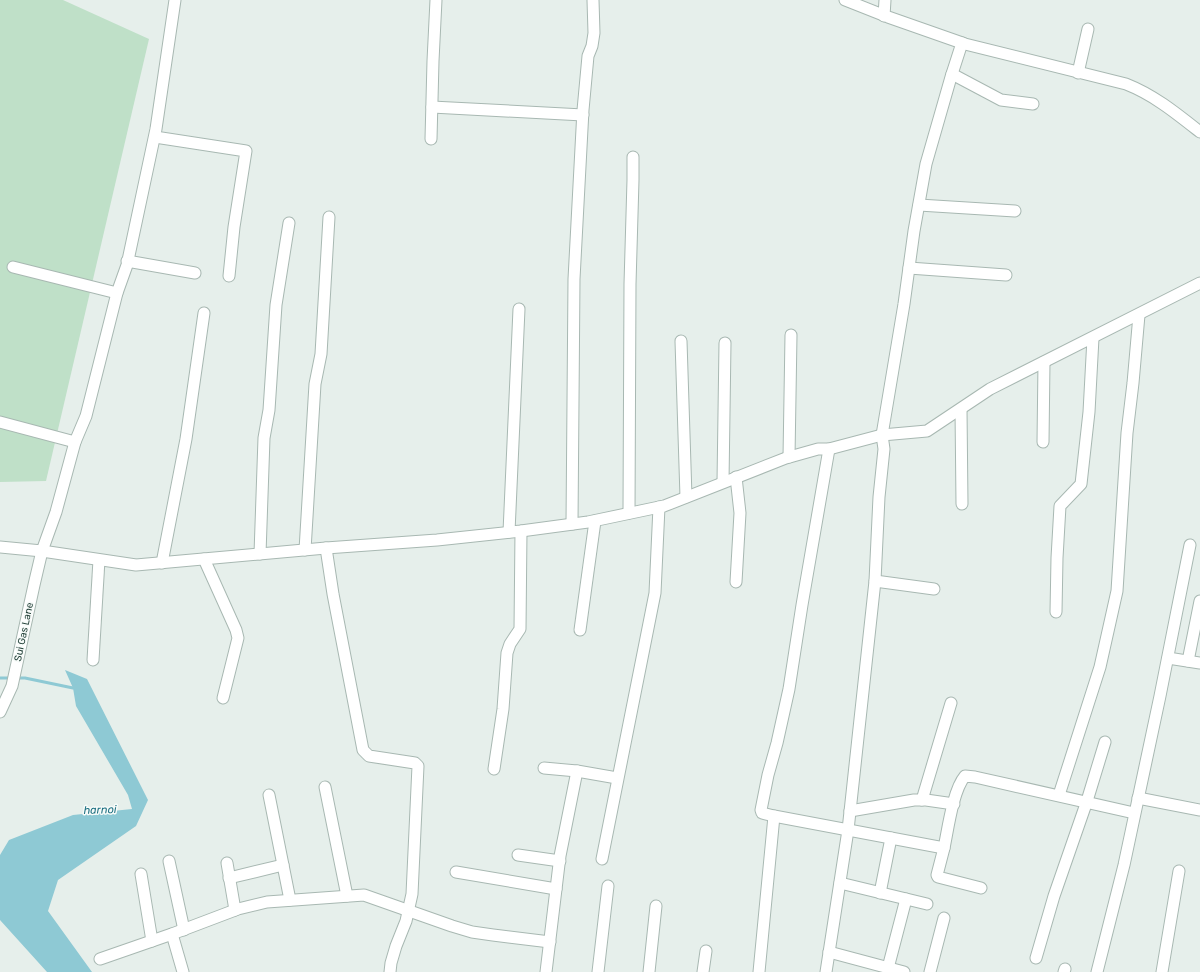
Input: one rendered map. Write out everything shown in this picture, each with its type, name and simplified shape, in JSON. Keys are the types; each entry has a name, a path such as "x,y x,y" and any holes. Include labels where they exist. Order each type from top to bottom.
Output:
{"street":[{"name":"Sui Gas Lane","path":"0,712 12,686 42,552 56,512 75,442 86,416 117,293 127,261 155,137 175,0"},
{"path":"431,139 436,0"},
{"path":"572,524 574,279 583,115 588,56 592,46 594,33 594,0"},
{"path":"845,0 884,16 962,43 1126,84 1140,89 1162,102 1200,132"},
{"path":"884,16 885,0"},
{"path":"1078,73 1088,29"},
{"path":"826,972 848,830 875,581 879,497 884,449 882,435 926,164 962,43"},
{"path":"952,74 1001,100 1033,104"},
{"path":"432,107 583,115"},
{"path":"155,137 246,151 234,227 229,276"},
{"path":"629,513 630,284 633,157"},
{"path":"919,205 1015,211"},
{"path":"305,550 315,384 321,354 329,217"},
{"path":"260,554 264,438 269,410 276,305 289,223"},
{"path":"127,261 195,273"},
{"path":"12,267 117,293"},
{"path":"908,268 1006,275"},
{"path":"0,547 136,565 326,548 437,540 521,531 594,521 659,507 788,457 882,435 927,431 990,389 1200,283"},
{"path":"510,532 519,309"},
{"path":"162,563 186,439 204,313"},
{"path":"1059,795 1100,666 1117,591 1127,433 1139,315"},
{"path":"788,457 791,335"},
{"path":"1056,612 1060,506 1081,484 1089,412 1093,338"},
{"path":"681,341 686,497"},
{"path":"723,482 725,343"},
{"path":"1043,442 1044,362"},
{"path":"961,409 962,504"},
{"path":"0,422 75,442"},
{"path":"829,448 789,689 761,810 762,813 774,816 944,848"},
{"path":"736,477 740,514 736,582"},
{"path":"602,859 655,593 659,507"},
{"path":"580,630 594,521"},
{"path":"494,770 503,709 507,653 510,644 520,629 521,531"},
{"path":"1097,972 1124,865 1190,546"},
{"path":"326,548 333,594 363,750 369,756 415,763 418,766 412,894 406,921 396,946 390,972"},
{"path":"204,559 236,630 238,638 223,698"},
{"path":"94,660 99,560"},
{"path":"875,581 934,589"},
{"path":"1188,661 1200,600"},
{"path":"1168,658 1200,664"},
{"path":"922,800 951,703"},
{"path":"1036,958 1054,896 1088,802 1105,742"},
{"path":"544,768 577,771 617,778"},
{"path":"546,972 560,861 577,771"},
{"path":"981,888 938,877 937,875 954,804 962,780 965,776 975,776 1134,813"},
{"path":"325,787 347,896"},
{"path":"269,795 290,900"},
{"path":"1138,798 1200,810"},
{"path":"850,811 914,800 954,804"},
{"path":"759,972 774,816"},
{"path":"880,893 891,838"},
{"path":"518,855 560,861"},
{"path":"168,861 184,930"},
{"path":"226,863 235,910"},
{"path":"229,878 283,865"},
{"path":"1162,972 1179,871"},
{"path":"456,872 556,889"},
{"path":"141,874 152,941"},
{"path":"840,883 927,904"},
{"path":"598,972 608,886"},
{"path":"100,960 235,910 267,902 364,895 472,932 550,942"},
{"path":"888,968 906,899"},
{"path":"649,972 656,906"},
{"path":"930,972 944,918"},
{"path":"172,934 183,972"},
{"path":"703,972 706,951"},
{"path":"829,952 904,972"}],"green space":[{"path":"0,0 63,0 149,39 46,481 0,482"}],"water":[{"path":"65,670 87,679 148,800 136,826 58,880 48,911 92,972 47,972 0,920 0,855 9,840 73,815 132,809 128,795 76,706 73,688"}],"waterway":[{"name":"harnoi","path":"0,678 11,678"},
{"name":"harnoi","path":"17,678 25,678 73,688 76,686"}]}
